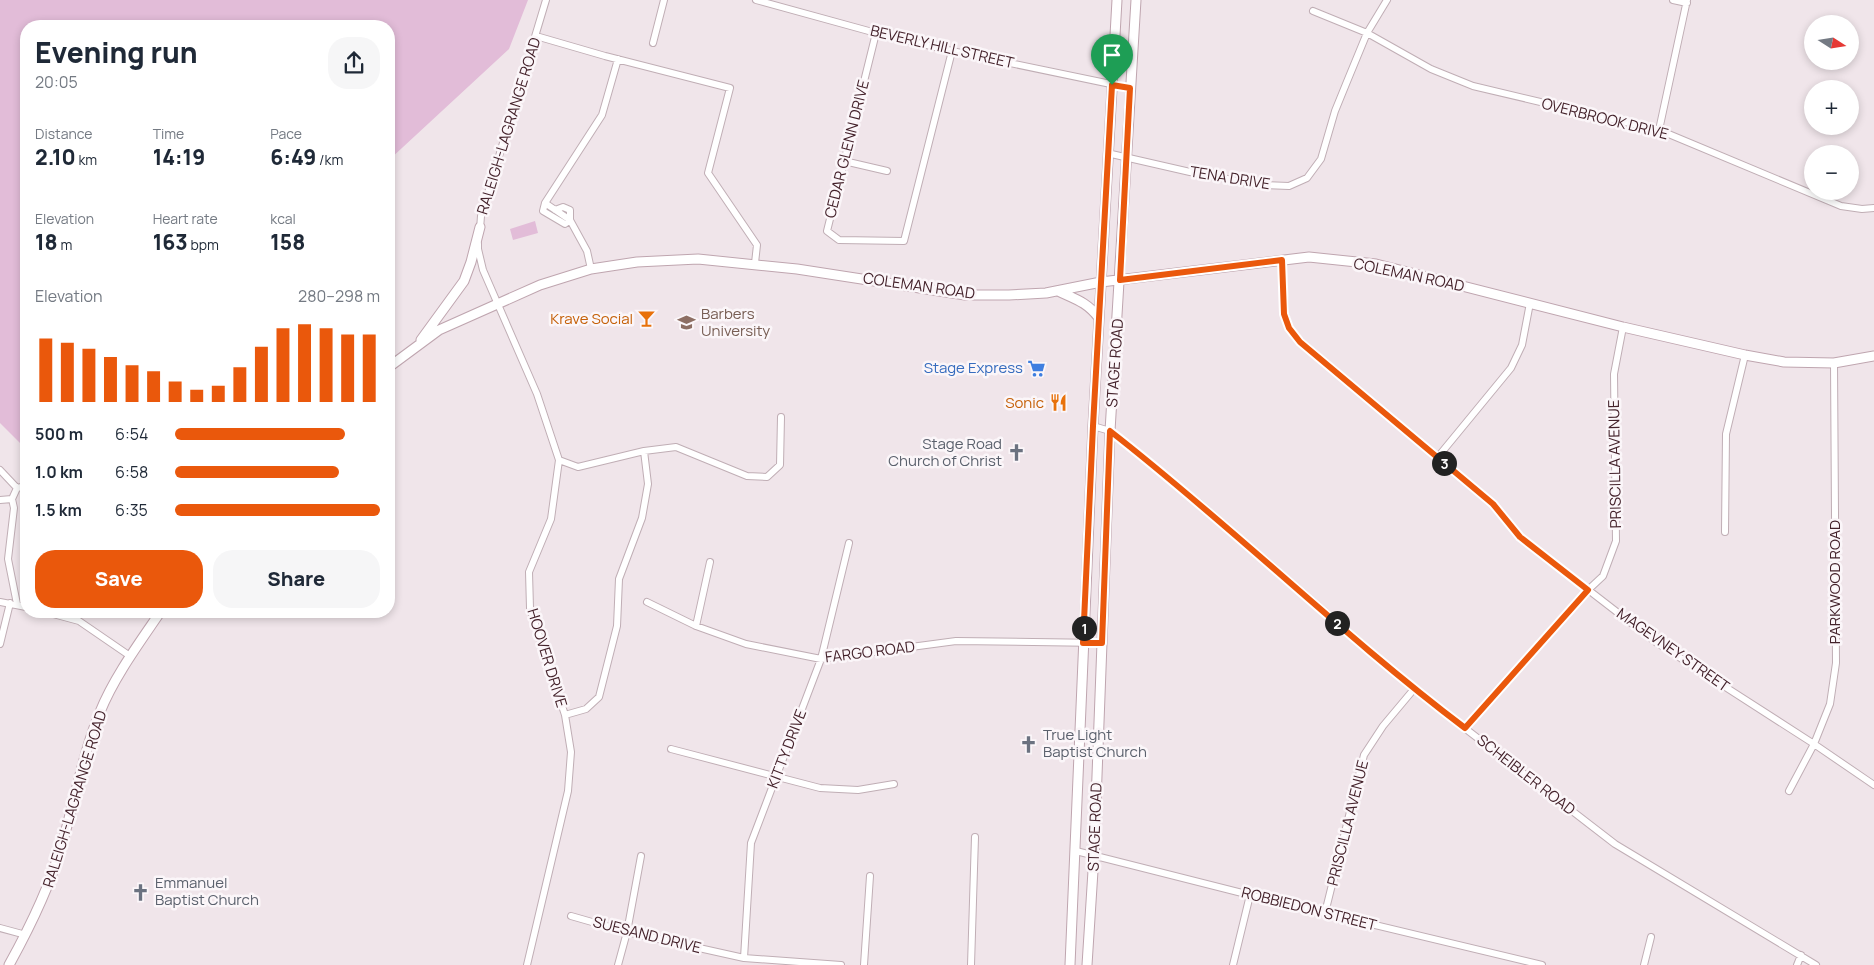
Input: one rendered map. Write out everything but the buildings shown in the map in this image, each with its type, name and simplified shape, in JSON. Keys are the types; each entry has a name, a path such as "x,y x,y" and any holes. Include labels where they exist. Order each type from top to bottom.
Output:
{"main road":[{"name":"STAGE ROAD","path":"1070,965 1093,426 1117,0"},
{"name":"STAGE ROAD","path":"1087,965 1094,855 1110,431 1136,0"},
{"path":"415,348 464,281 480,227"},
{"name":"COLEMAN ROAD","path":"497,303 540,285 591,269 637,262 698,259 755,264 965,295 1009,295 1058,291 1101,282 1309,257 1376,264 1623,327 1784,362 1834,364 1874,356"},
{"path":"1058,291 1085,303 1099,318"},
{"path":"395,363 439,330 497,303"},
{"name":"RALEIGH-LAGRANGE ROAD","path":"9,965 46,894 62,847 80,774 100,712 130,656 156,618"}],"street":[{"name":"RALEIGH-LAGRANGE ROAD","path":"497,303 483,270 478,249 481,216 546,0"},
{"path":"653,43 664,0"},
{"name":"BEVERLY HILL STREET","path":"756,0 876,33 952,51 1130,88"},
{"name":"TENA DRIVE","path":"1107,153 1190,172 1259,184 1288,186 1307,178 1321,159 1335,111 1367,33 1387,0"},
{"path":"1659,130 1687,1 1674,0"},
{"name":"OVERBROOK DRIVE","path":"1313,11 1367,33 1431,70 1473,86 1659,130 1841,206 1862,209 1874,208"},
{"name":"CEDAR GLENN DRIVE","path":"876,33 827,231 839,240 904,240 952,51"},
{"path":"536,36 730,88 708,173 757,244 755,264"},
{"path":"570,220 565,224 543,211 545,203 602,115 618,58"},
{"path":"844,161 886,171"},
{"path":"545,203 555,210 563,207 570,210 570,220 586,252 591,269"},
{"name":"MAGEVNEY STREET","path":"1282,260 1284,314 1289,328 1300,342 1493,504 1520,537 1588,590 1657,643 1874,785"},
{"name":"HOOVER DRIVE","path":"497,303 536,394 558,460 551,519 529,572 530,608 565,715 571,752 568,791 527,965"},
{"path":"1437,458 1511,368 1522,345 1530,303"},
{"name":"PRISCILLA AVENUE","path":"1465,728 1602,576 1616,541 1614,374 1623,327"},
{"path":"1725,532 1726,434 1745,355"},
{"name":"PARKWOOD ROAD","path":"1789,790 1814,744 1830,704 1836,663 1834,364"},
{"path":"558,460 578,468 644,451 676,447 747,476 767,477 780,465 781,417"},
{"name":"SCHEIBLER ROAD","path":"1093,426 1110,431 1198,502 1414,689 1616,844 1816,965"},
{"path":"565,715 586,709 599,697 617,626 619,578 642,518 648,484 644,451"},
{"path":"0,470 16,488"},
{"path":"16,488 20,487"},
{"path":"0,644 14,604 8,559 14,508 12,499 16,488"},
{"path":"0,500 12,499"},
{"name":"KITTY DRIVE","path":"744,958 751,842 821,659 849,543"},
{"path":"696,626 710,562"},
{"path":"0,602 20,606"},
{"name":"FARGO ROAD","path":"647,602 696,626 746,644 821,659 956,641 1102,643"},
{"path":"66,618 79,622 130,656"},
{"name":"PRISCILLA AVENUE","path":"1325,913 1364,755 1383,726 1414,689"},
{"path":"671,749 820,788 858,790 894,784"},
{"path":"971,965 975,838"},
{"name":"ROBBIEDON STREET","path":"1076,851 1542,965"},
{"path":"618,965 627,932 641,856"},
{"path":"864,965 870,876"},
{"path":"1233,965 1250,895"},
{"name":"SUESAND DRIVE","path":"571,916 627,932 744,958 841,965"},
{"path":"0,928 26,935"},
{"path":"1644,965 1651,937"},
{"path":"1797,965 1801,955"}],"shaded area":[{"path":"0,0 528,0 509,49 395,154 395,20 20,20 20,443 0,423"},
{"path":"535,221 538,233 513,240 510,229"}],"place":[{"name":"Krave Social","path":"647,319"},
{"name":"Barbers University","path":"687,323"},
{"name":"Stage Express","path":"1037,368"},
{"name":"Sonic","path":"1058,403"},
{"name":"Stage Road Church of Christ","path":"1016,453"},
{"name":"True Light Baptist Church","path":"1029,744"},
{"name":"Emmanuel Baptist Church","path":"141,892"}],"route":[{"path":"1112,85 1130,88 1120,280 1282,260 1284,314 1289,328 1300,342 1493,504 1520,537 1588,590 1465,728 1414,689 1198,502 1110,431 1102,643 1083,643 1112,85"}]}
